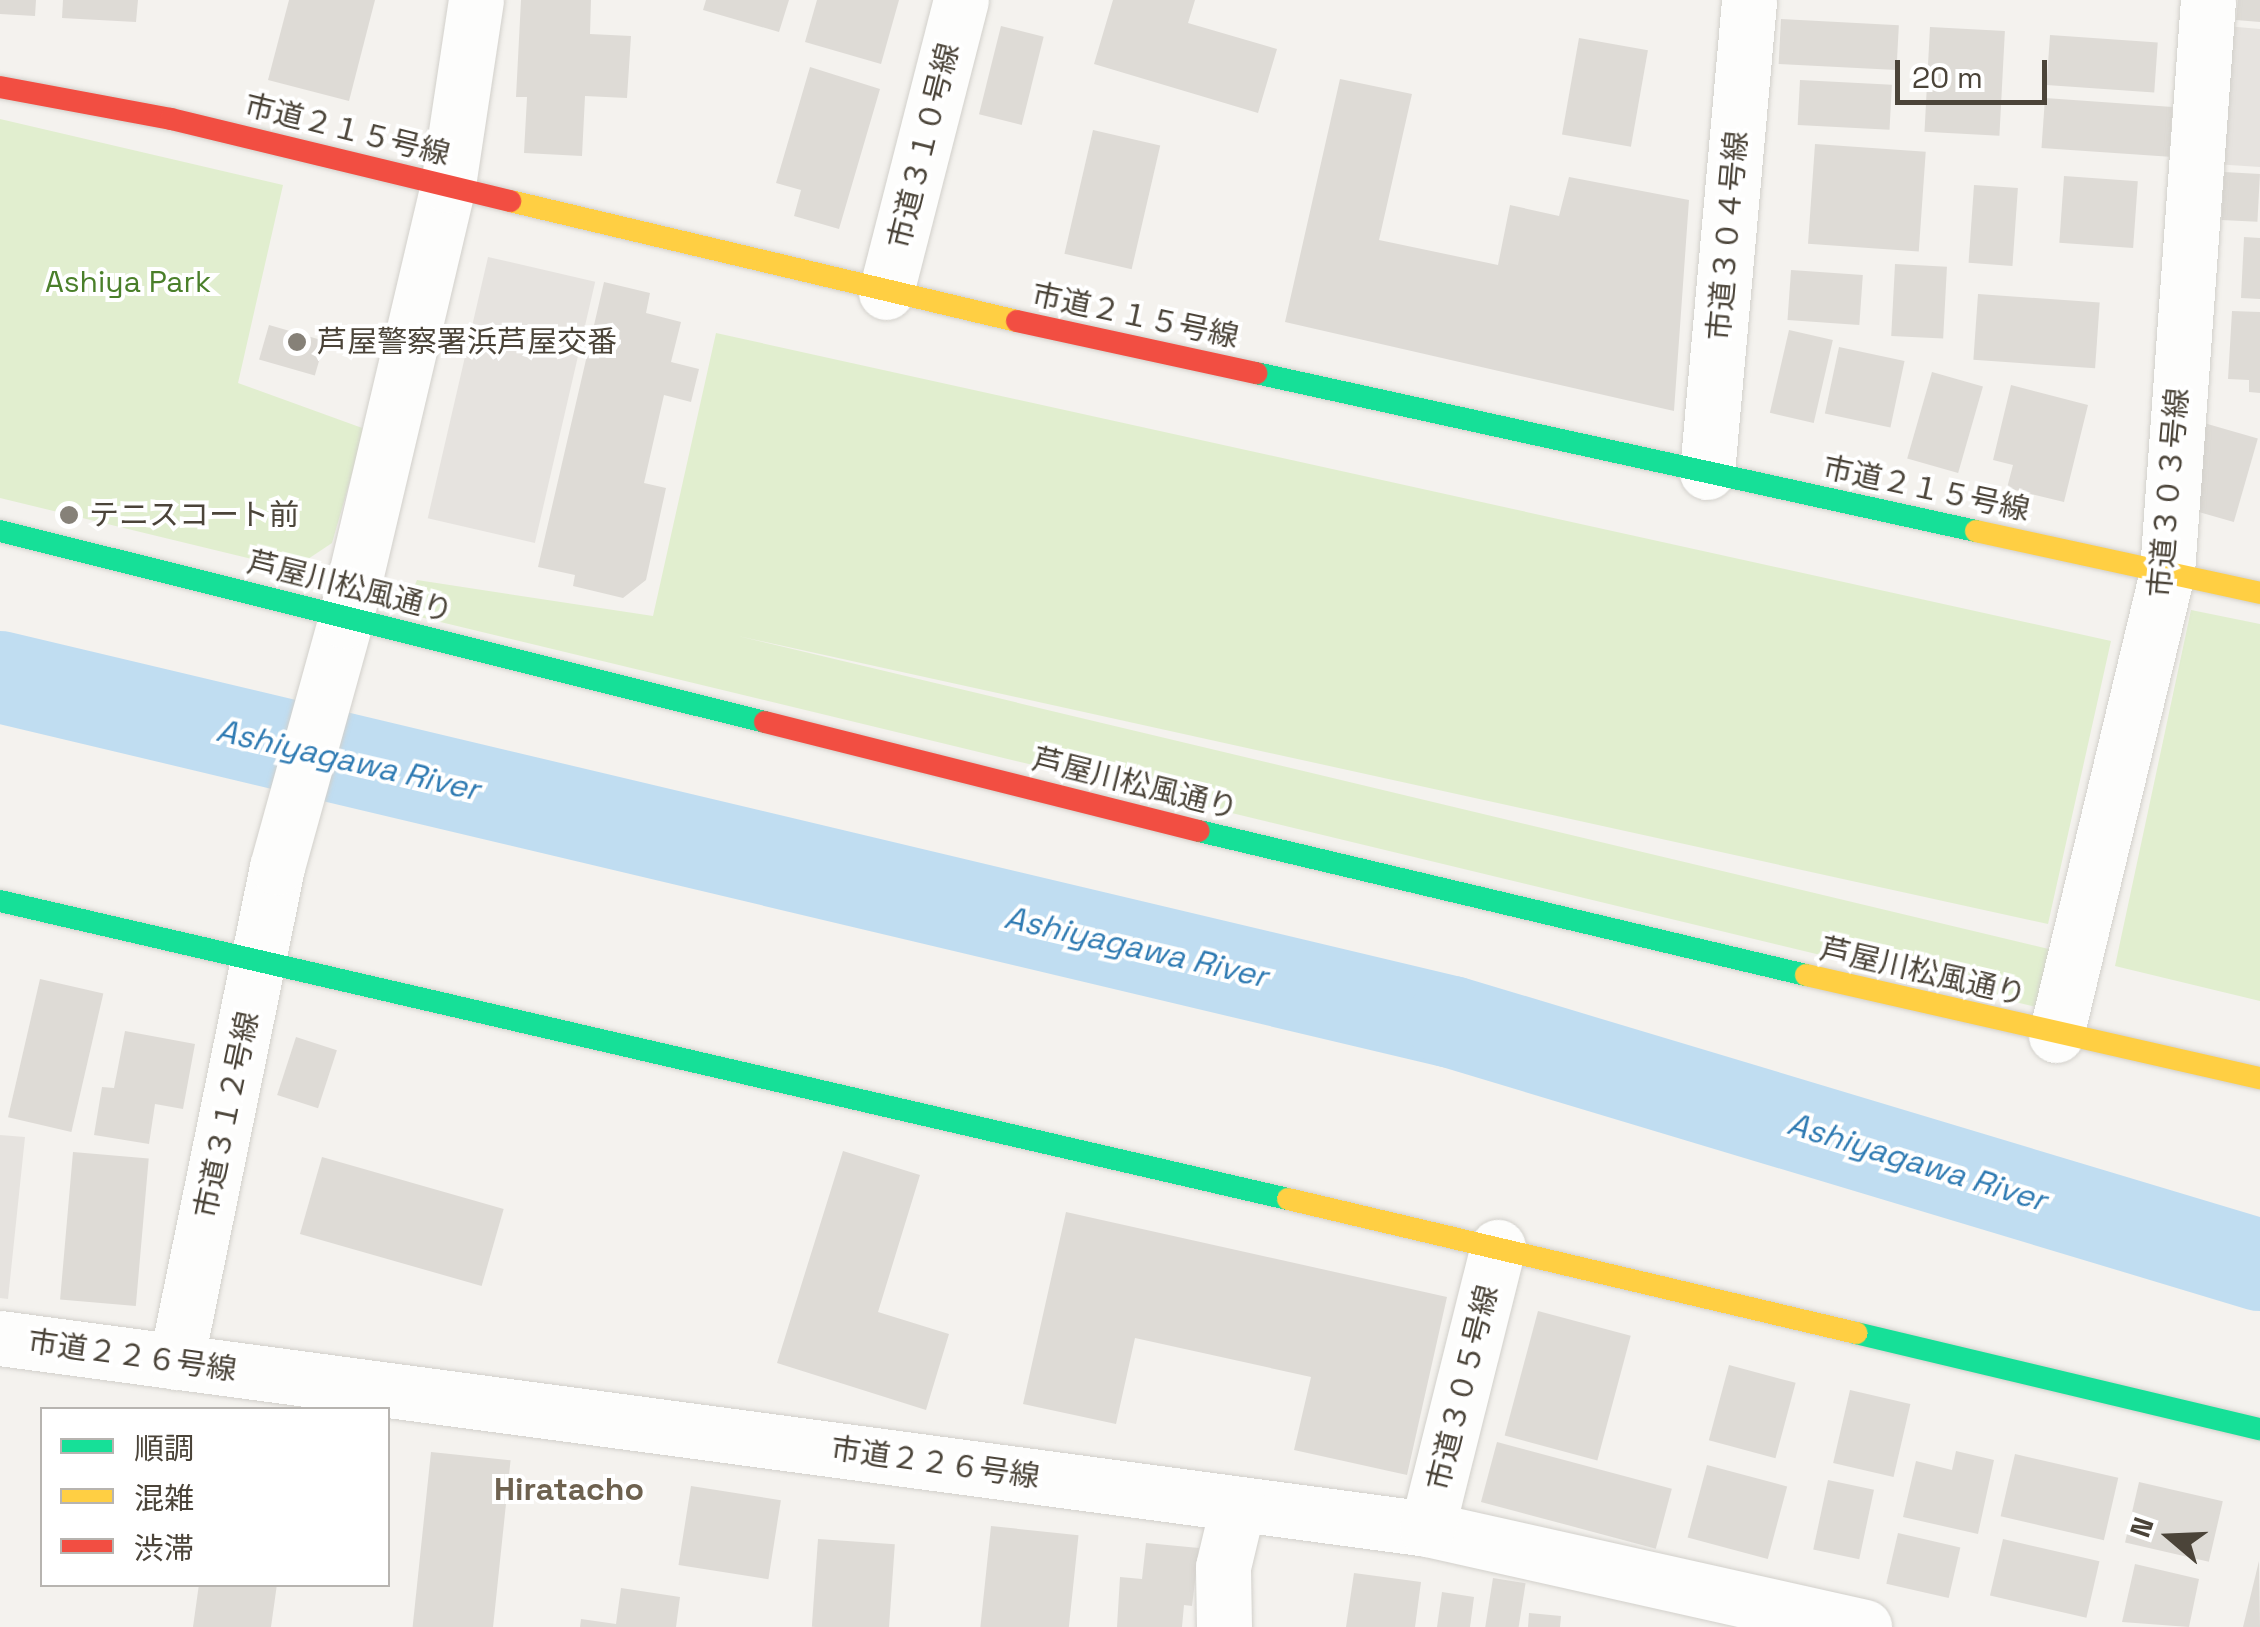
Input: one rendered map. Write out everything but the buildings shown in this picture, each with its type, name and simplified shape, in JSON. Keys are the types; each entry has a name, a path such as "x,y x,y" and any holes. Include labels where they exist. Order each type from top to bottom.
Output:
{"street":[{"path":"343,627 448,185 476,0"},
{"name":"市道３１０号線","path":"886,292 961,0"},
{"name":"市道３０４号線","path":"1706,472 1749,0"},
{"name":"市道３０３号線","path":"2056,1035 2167,572 2208,0"},
{"name":"市道２１５号線","path":"0,87 171,119 886,292 2260,593"},
{"name":"芦屋川松風通り","path":"0,531 343,627 2056,1035 2260,1078"},
{"name":"市道３１２号線","path":"176,1362 277,867 343,627"},
{"path":"0,901 1498,1247 2260,1429"},
{"name":"市道３０５号線","path":"1427,1528 1498,1247"},
{"name":"市道２２６号線","path":"0,1338 1427,1528 1864,1627"},
{"path":"1224,1627 1223,1567 1238,1504"}],"green space":[{"name":"Ashiya Park","path":"0,119 283,185 238,383 365,429 332,543 293,569 0,498"},
{"path":"716,333 2111,641 2048,924 738,636 2053,950 2040,1008 403,613 417,580 653,616"},
{"path":"2191,610 2260,624 2260,1001 2115,966"}],"shaded area":[{"path":"2226,26 2260,29 2260,167 2214,164"},
{"path":"488,257 595,282 535,543 428,518"},
{"path":"0,1135 25,1137 8,1299 0,1298"}],"waterway":[{"name":"Ashiyagawa River","path":"0,677 1452,1022 2260,1265"}],"traffic: fast":[{"path":"1256,373 1976,531"},
{"path":"0,531 765,722"},
{"path":"1199,831 1806,975"},
{"path":"0,901 1288,1199"},
{"path":"1856,1333 2260,1429"}],"traffic: slow":[{"path":"510,201 1017,321"},
{"path":"1976,531 2260,593"},
{"path":"1806,975 2260,1078"},
{"path":"1288,1199 1856,1333"}],"traffic: jam":[{"path":"0,87 171,119 510,201"},
{"path":"1017,321 1256,373"},
{"path":"765,722 1199,831"}],"place":[{"name":"芦屋警察署浜芦屋交番","path":"297,342"},
{"name":"テニスコート前","path":"69,515"}],"district":[{"name":"Hiratacho","path":"569,1489"}]}
